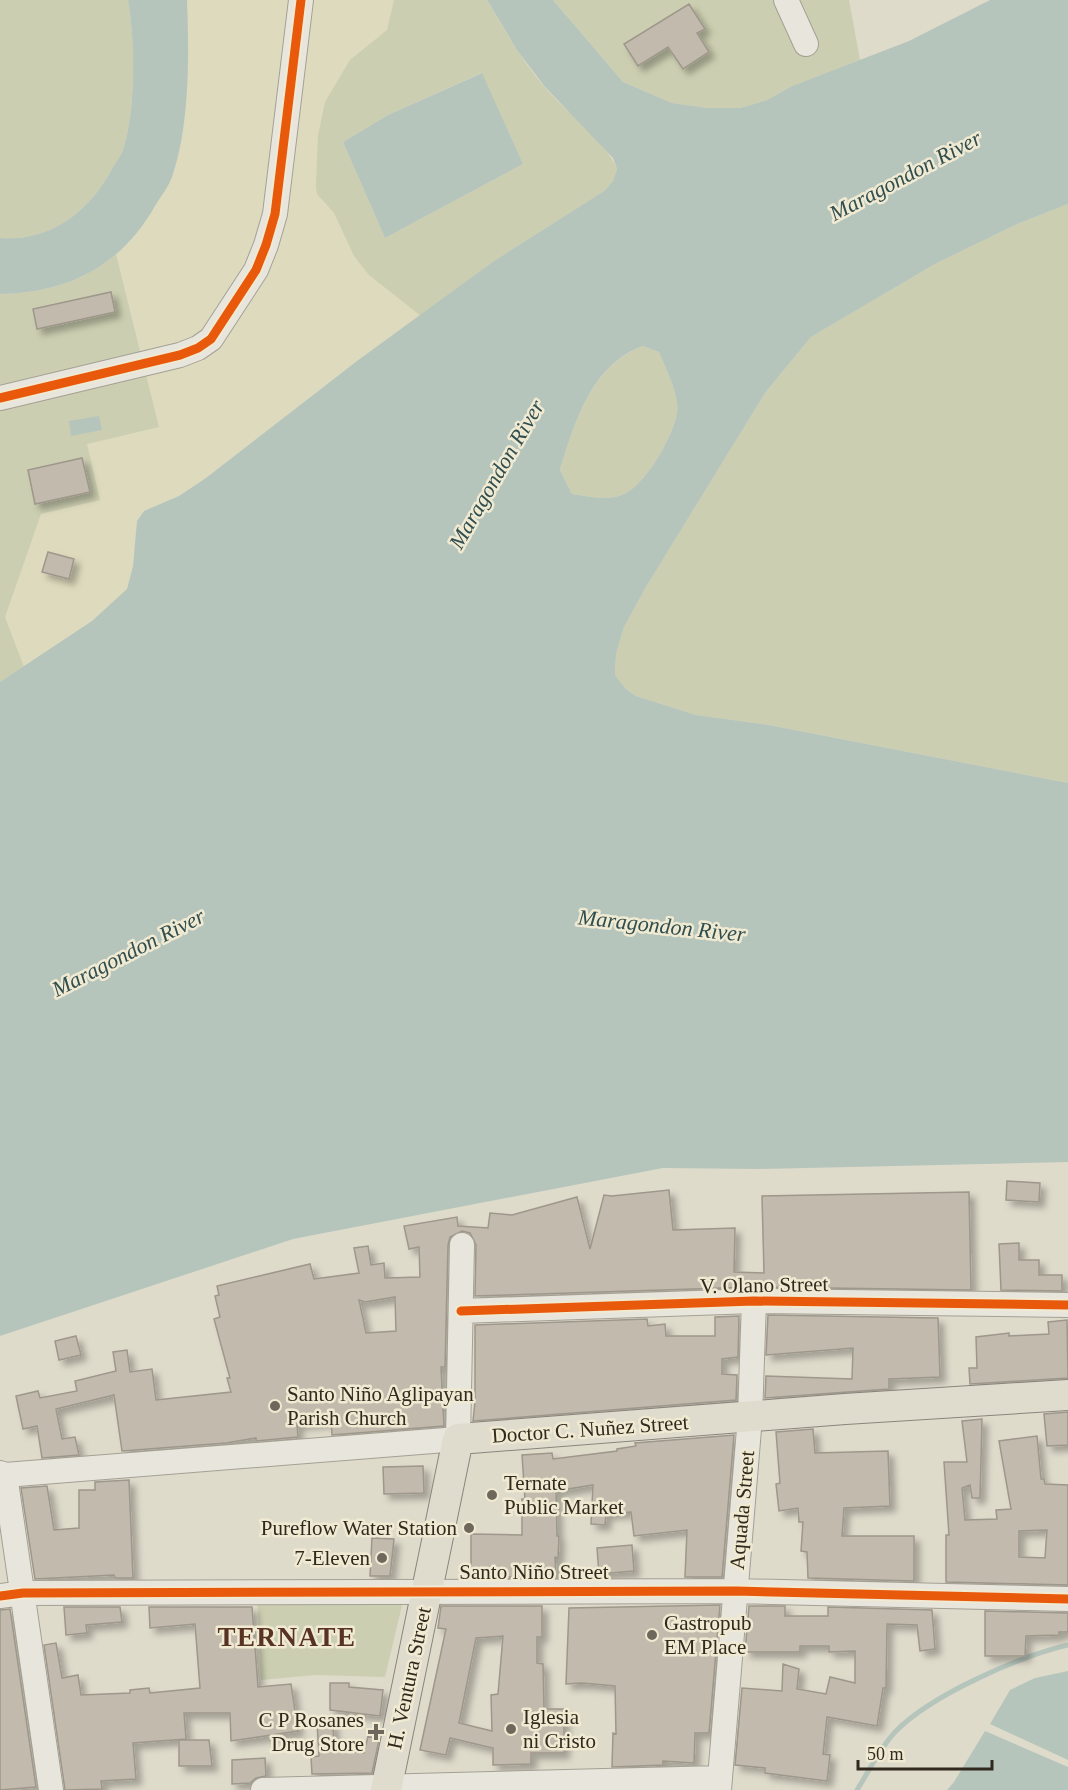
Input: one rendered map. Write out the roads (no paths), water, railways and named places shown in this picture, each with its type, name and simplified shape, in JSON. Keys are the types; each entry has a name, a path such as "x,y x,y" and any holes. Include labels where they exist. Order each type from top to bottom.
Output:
{"main road":[{"name":"Doctor C. Nuñez Street","path":"458,1439 1068,1395"},
{"name":"H. Ventura Street","path":"386,1789 458,1439"}],"street":[{"path":"0,398 180,355 198,348 211,339 256,270 275,214 301,0"},
{"path":"786,0 806,44"},
{"name":"H. Ventura Street","path":"458,1439 462,1245"},
{"name":"V. Olano Street","path":"461,1311 754,1301 1068,1305"},
{"name":"Aquada Street","path":"719,1784 750,1417 754,1301"},
{"name":"Doctor C. Nuñez Street","path":"3,1474 458,1439"},
{"path":"3,1474 11,1594 51,1790"},
{"name":"Santo Niño Street","path":"11,1594 427,1590 736,1591 1068,1599"},
{"path":"263,1790 719,1784"}],"water":[{"path":"128,0 187,0 188,65 185,110 179,154 172,178 141,227 109,260 70,282 25,292 0,294 0,238 36,235 67,220 93,197 122,152 128,130 132,93 133,54"},
{"name":"Maragondon River","path":"487,0 553,0 623,82 672,103 708,108 740,108 767,100 792,86 909,41 990,0 1068,0 1068,204 1015,225 935,264 811,337 765,393 646,587 624,627 616,654 615,675 626,689 636,696 696,715 769,725 1068,783 1068,1162 758,1169 663,1168 293,1239 0,1336 0,682 92,621 127,589 133,566 137,521 144,511 179,496 206,478 357,361 494,261 604,191 613,181 617,169 613,158 545,87 517,50","holes":["643,346 659,352 676,398 677,413 670,435 657,460 640,482 622,495 603,498 572,494 560,470 572,433 588,397 610,367 625,355"]},
{"path":"482,73 523,164 385,238 343,142 388,115"},
{"path":"99,416 102,430 71,436 69,421"},
{"path":"1068,1671 1068,1760 990,1724 1010,1690 1035,1678"},
{"path":"985,1731 1068,1767 1068,1790 947,1790"}],"waterway":[{"path":"857,1790 895,1732 930,1704 1001,1668 1068,1645"}],"place":[{"name":"Santo Niño Aglipayan Parish Church","path":"275,1406"},
{"name":"Ternate Public Market","path":"492,1495"},
{"name":"Pureflow Water Station","path":"469,1528"},
{"name":"7-Eleven","path":"382,1558"},
{"name":"Gastropub EM Place","path":"652,1635"},
{"name":"Iglesia ni Cristo","path":"511,1729"},
{"name":"C P Rosanes Drug Store","path":"376,1732"}],"district":[{"name":"TERNATE","path":"287,1637"}]}
